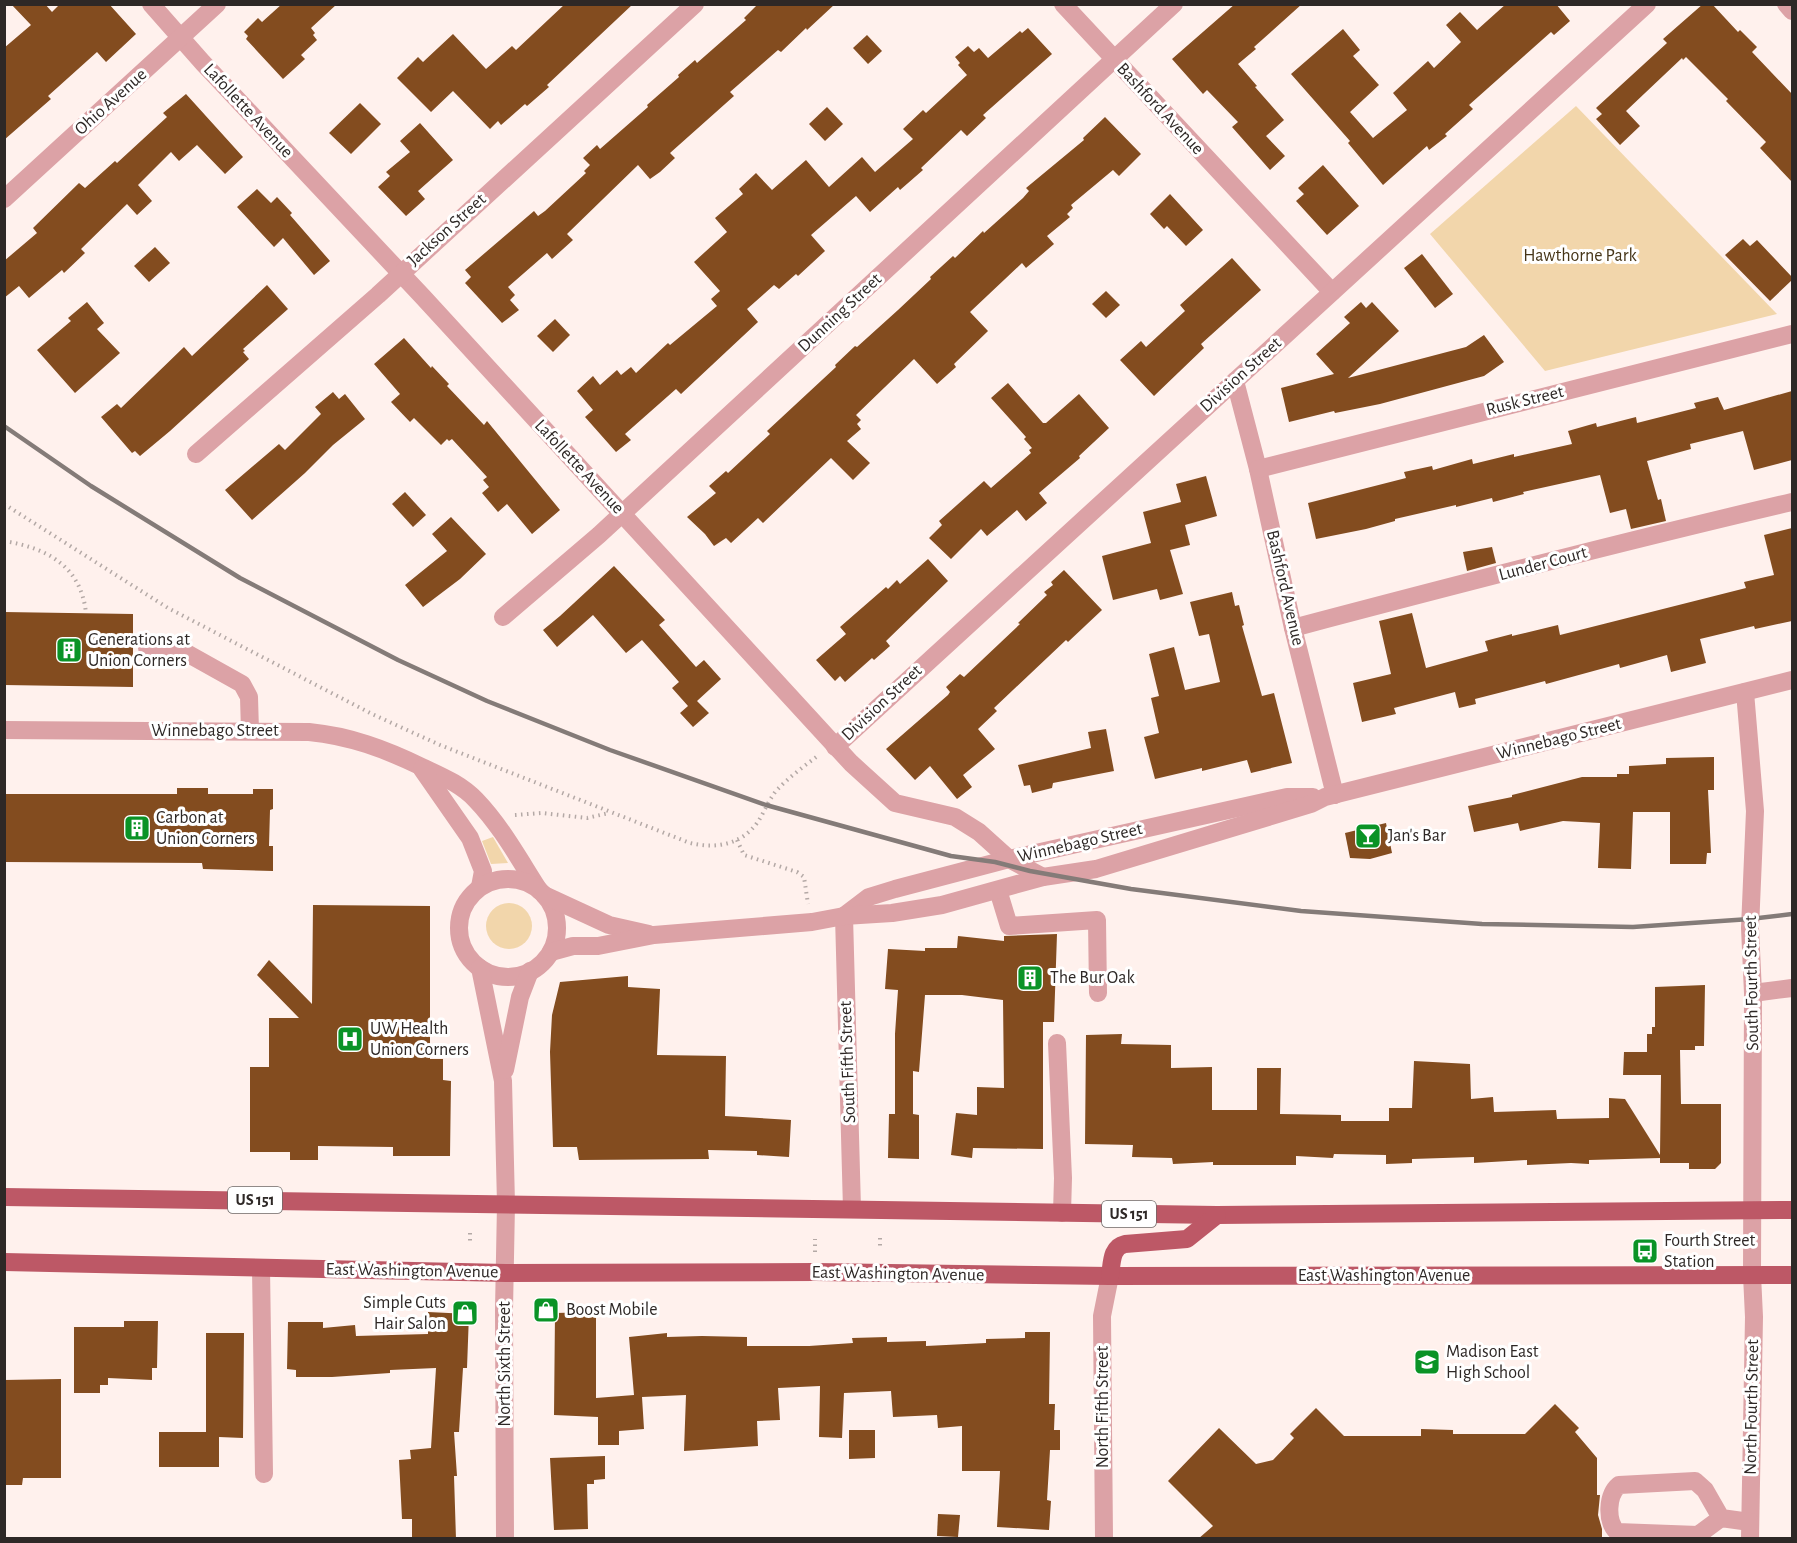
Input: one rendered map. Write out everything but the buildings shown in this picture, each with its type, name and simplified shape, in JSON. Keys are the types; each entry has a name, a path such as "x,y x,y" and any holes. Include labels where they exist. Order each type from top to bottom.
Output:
{"main road":[{"name":"US 151","path":"4,1197 1217,1215 1792,1210"},
{"path":"1110,1276 1115,1250 1118,1246 1187,1239 1217,1215"},
{"name":"East Washington Avenue","path":"4,1262 506,1273 815,1272 1110,1276 1792,1275"}],"street":[{"name":"Lafollette Avenue","path":"151,4 836,747 895,803 955,818 979,832 1009,859 1043,877"},
{"name":"Ohio Avenue","path":"4,199 217,4"},
{"name":"Jackson Street","path":"196,454 378,295 695,4"},
{"name":"Bashford Avenue","path":"1063,4 1332,292"},
{"name":"Dunning Street","path":"503,617 623,514 1174,4"},
{"name":"Division Street","path":"836,747 1647,4"},
{"path":"1786,4 1792,12"},
{"name":"Rusk Street","path":"1258,469 1792,334"},
{"name":"Bashford Avenue","path":"1235,381 1258,469 1330,796"},
{"name":"Lunder Court","path":"1293,628 1629,540 1792,502"},
{"path":"147,648 183,651 242,684 249,697 250,731"},
{"name":"Winnebago Street","path":"551,952 573,946 598,946 654,935 812,922 844,916 892,913 942,905 1043,877 1096,869 1311,804 1330,796 1792,680"},
{"name":"South Fourth Street","path":"1745,692 1755,811 1750,928 1753,993 1752,1275"},
{"name":"Winnebago Street","path":"4,730 250,731 329,734 378,747 455,782 474,798 497,825 542,892 609,925 654,935"},
{"name":"Winnebago Street","path":"419,766 470,838 483,871 480,887"},
{"name":"Winnebago Street","path":"844,916 869,897 1009,859 1287,797 1330,796"},
{"path":"510,878 525,882 542,892 553,907 557,922 556,938 551,952 542,963 518,976 505,977 480,968 467,954 459,934 459,920 472,894 494,880 510,878"},
{"path":"998,890 1009,926 1097,920 1098,993"},
{"name":"South Fifth Street","path":"844,916 852,1209"},
{"name":"North Sixth Street","path":"480,968 503,1081 506,1204 505,1539"},
{"name":"North Sixth Street","path":"503,1081 520,997 530,971"},
{"path":"1753,993 1792,988"},
{"path":"1057,1043 1063,1178 1062,1213"},
{"path":"261,1268 264,1474"},
{"name":"North Fourth Street","path":"1750,1530 1754,1317 1752,1275"},
{"name":"North Fifth Street","path":"1104,1539 1102,1316 1110,1276"},
{"path":"1720,1518 1698,1535 1617,1532 1610,1520 1611,1495 1619,1485 1695,1481 1705,1490 1720,1518 1750,1530"}],"path":[{"path":"5,504 168,608 372,714 440,746 610,813 704,846 737,840 751,831 776,791 815,758 836,747"},
{"path":"4,541 37,548 57,560 71,574 82,592 86,613"},
{"path":"515,815 542,813 587,818 610,813"},
{"path":"737,840 744,855 797,872 804,878 805,891"},
{"path":"470,1233 470,1241"},
{"path":"880,1238 880,1250"},
{"path":"815,1239 815,1252"}],"green space":[{"name":"Hawthorne Park","path":"1576,106 1777,314 1545,371 1430,234"},
{"path":"493,837 508,863 491,864 482,841"},
{"path":"509,903 518,904 526,909 531,917 531,935 526,943 518,948 509,949 500,948 492,943 487,935 486,926 487,917 492,909 500,904"}],"railway":[{"path":"4,426 91,486 240,578 398,660 487,701 610,750 766,805 951,856 995,862 1030,871 1131,889 1301,911 1482,924 1633,927 1792,914"}],"place":[{"name":"Generations at Union Corners","path":"69,650"},
{"name":"Carbon at Union Corners","path":"137,828"},
{"name":"Jan's Bar","path":"1368,836"},
{"name":"The Bur Oak","path":"1030,978"},
{"name":"UW Health Union Corners","path":"350,1039"},
{"name":"Fourth Street Station","path":"1645,1251"},
{"name":"Boost Mobile","path":"546,1310"},
{"name":"Simple Cuts Hair Salon","path":"465,1313"},
{"name":"Madison East High School","path":"1427,1362"}]}
